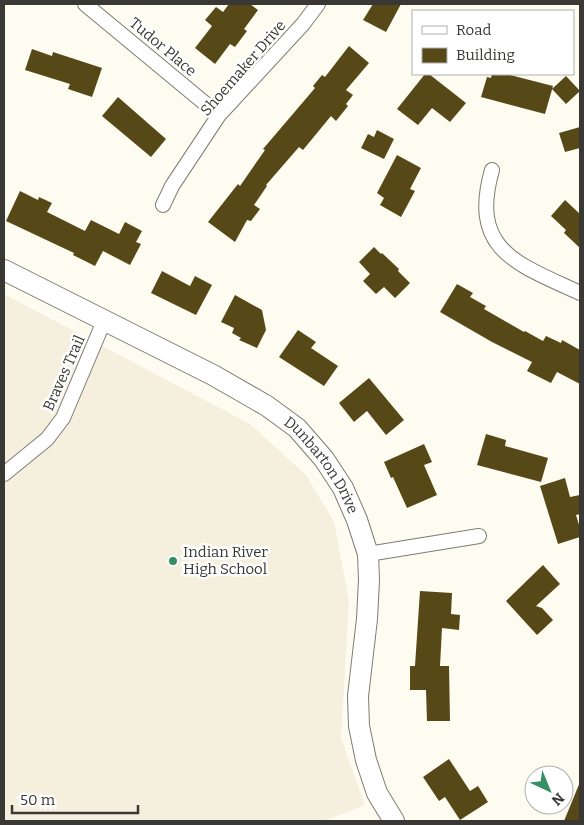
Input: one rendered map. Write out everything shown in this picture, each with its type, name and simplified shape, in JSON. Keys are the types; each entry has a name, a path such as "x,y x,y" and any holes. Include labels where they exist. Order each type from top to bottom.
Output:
{"street":[{"name":"Tudor Place","path":"86,4 220,116"},
{"name":"Shoemaker Drive","path":"163,205 172,186 220,116 303,24 318,4"},
{"path":"492,170 485,208 489,231 501,248 524,266 580,293"},
{"name":"Dunbarton Drive","path":"4,270 213,375 267,406 297,428 324,459 344,488 368,554 367,619 358,696 359,726 366,760 376,793 394,821"},
{"name":"Braves Trail","path":"4,474 47,439 63,418 104,321"},
{"path":"368,554 480,536"}],"shaded area":[{"name":"Indian River High School","path":"4,294 250,424 306,475 334,522 349,601 341,738 365,805 324,821 4,821"}],"building":[{"path":"229,4 250,4 258,10 244,29 247,31 235,47 230,44 215,64 195,48 212,26 205,20 216,7 223,12"},
{"path":"373,4 401,4 386,32 363,20"},
{"path":"349,46 369,63 346,90 353,95 346,104 348,106 336,121 331,116 303,150 299,147 266,185 254,205 260,209 251,221 247,220 235,242 208,222 238,184 240,186 265,150 263,149 315,88 313,86 322,75 325,77"},
{"path":"32,49 52,56 53,52 102,68 92,97 68,89 70,84 25,70"},
{"path":"424,75 430,75 466,103 450,122 432,108 418,125 397,109"},
{"path":"492,75 510,75 553,86 545,114 481,97 487,77 491,78"},
{"path":"566,76 580,91 566,104 552,89"},
{"path":"118,97 166,139 151,157 102,116"},
{"path":"580,127 580,148 565,152 559,133"},
{"path":"377,130 394,139 384,159 361,148 368,134 374,137"},
{"path":"397,155 421,168 410,189 415,191 401,217 380,205 384,198 377,193"},
{"path":"20,191 38,200 39,197 52,203 47,212 85,231 91,220 119,234 125,222 142,231 136,242 141,244 130,265 103,251 95,266 73,255 74,253 6,221"},
{"path":"565,200 580,214 580,248 564,233 566,230 551,216"},
{"path":"374,247 399,269 398,271 410,283 395,298 384,287 376,294 363,281 370,274 359,262"},
{"path":"162,271 190,286 195,276 212,285 196,315 151,293"},
{"path":"457,284 473,293 470,297 486,306 484,309 524,332 543,341 546,336 561,343 562,340 580,350 580,384 557,372 551,383 527,371 532,362 492,342 440,312"},
{"path":"235,295 262,310 266,330 257,348 239,340 241,338 232,333 234,328 221,322"},
{"path":"298,330 316,342 311,348 338,366 324,386 279,357"},
{"path":"369,378 404,420 386,435 367,411 354,422 339,403"},
{"path":"486,434 506,440 505,446 548,458 541,482 477,465"},
{"path":"424,444 432,462 424,465 437,495 407,508 384,462"},
{"path":"565,478 570,497 580,495 580,514 576,515 580,528 580,537 558,544 540,486"},
{"path":"543,565 560,584 536,606 542,608 553,620 537,635 506,601"},
{"path":"420,591 452,593 451,614 460,615 459,630 442,628 440,666 449,666 450,721 427,721 426,690 410,690 410,666 415,666"},
{"path":"449,759 470,791 478,786 488,802 460,820 445,797 439,801 423,777"},
{"path":"580,782 580,821 564,821 566,815 574,815 574,797"}],"place":[{"name":"Indian River High School","path":"173,561"}]}
